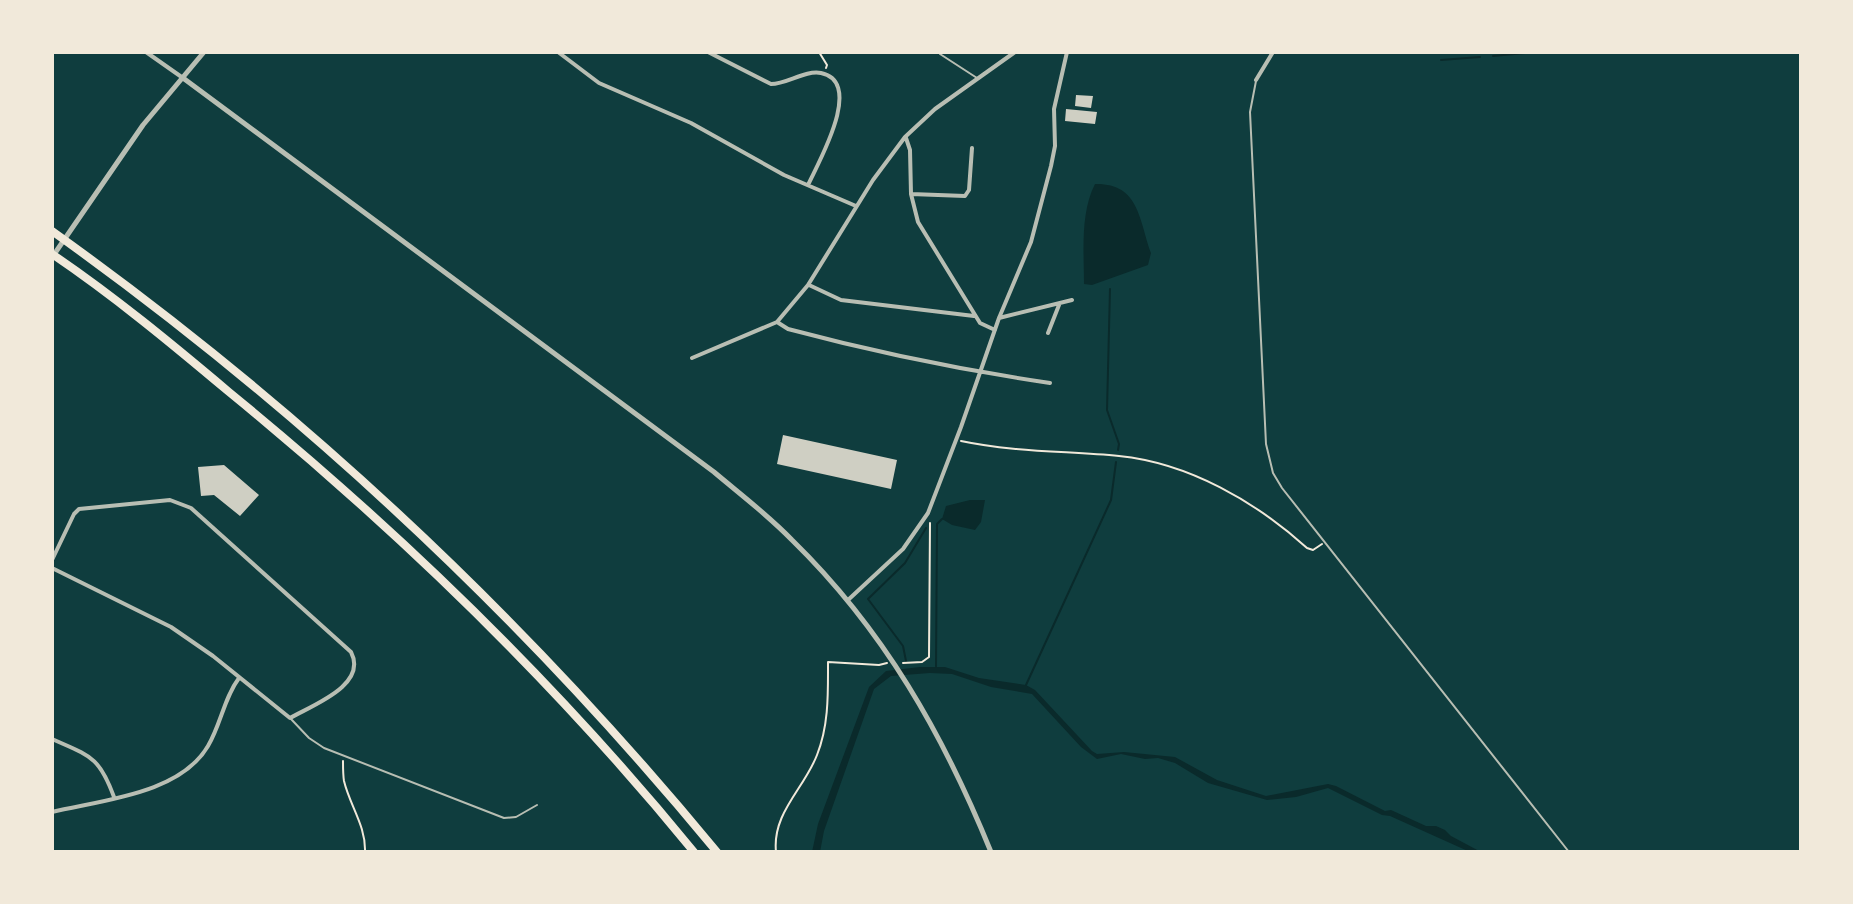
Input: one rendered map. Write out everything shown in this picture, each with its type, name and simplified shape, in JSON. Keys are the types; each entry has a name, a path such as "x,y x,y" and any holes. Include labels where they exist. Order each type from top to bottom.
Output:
{"highway":[{"path":"52,231 246,381 413,527 565,679 650,772 717,852"},
{"path":"55,254 269,424 385,526 526,663 694,852"}],"street":[{"path":"146,52 653,426 791,538 848,600 921,703 958,773 991,852"},
{"path":"55,254 129,143 204,52"},
{"path":"558,52 599,83 691,123 759,163 856,206"},
{"path":"708,52 771,84 814,73 830,78 837,88 840,107 808,185"},
{"path":"692,358 777,322 808,285 856,206 905,137 935,109 1015,52"},
{"path":"848,600 903,549 928,513 999,318 1031,242 1055,146 1055,99 1067,52"},
{"path":"1256,80 1273,52"},
{"path":"905,137 911,156 914,211 922,231 974,316 980,323 995,330"},
{"path":"911,194 965,196 969,190 972,148"},
{"path":"808,285 841,300 974,316"},
{"path":"999,318 1072,300"},
{"path":"1048,333 1059,305"},
{"path":"777,322 788,329 814,336 980,373 1050,383"},
{"path":"52,560 79,509 170,500 191,508 263,571 354,657 355,672 329,696 290,718 196,643 159,620 52,568"},
{"path":"52,812 167,782 189,768 211,740 232,687 239,678"},
{"path":"52,739 98,763 114,797"}],"lane":[{"path":"1422,52 1448,53"},
{"path":"940,54 978,78"},
{"path":"1256,80 1250,112 1267,456 1282,488 1569,852"},
{"path":"290,718 316,743 504,818 516,817 537,805"}],"path":[{"path":"819,52 827,65 823,74"},
{"path":"956,440 999,448 1121,456 1152,462 1185,472 1246,502 1273,518 1307,548 1313,550 1326,542"},
{"path":"903,663 922,662 929,657 931,529 928,513"},
{"path":"776,852 780,819 812,768 823,740 828,707 828,662 879,665 890,660"},
{"path":"342,754 344,782 361,824 365,852"}],"water":[{"path":"1095,184 1110,185 1129,196 1140,216 1151,253 1148,265 1092,285 1084,284 1084,233 1087,208"},
{"path":"985,500 981,522 975,530 952,525 942,519 946,506"},
{"path":"945,667 979,678 1026,685 1035,690 1097,754 1124,752 1175,757 1217,780 1266,796 1328,784 1336,786 1385,811 1391,810 1426,826 1445,830 1481,852 1470,852 1382,815 1328,788 1296,797 1267,800 1208,783 1175,763 1158,758 1121,754 1097,759 1081,747 1032,694 991,687 952,674 930,673 891,676 874,689 824,831 820,852 812,852 818,824 869,687 886,671"}],"building":[{"path":"1076,95 1093,96 1091,108 1075,106"},
{"path":"1066,109 1097,112 1095,124 1065,121"},
{"path":"783,435 897,460 891,489 777,464"},
{"path":"224,465 259,495 240,516 214,495 201,496 198,467"}],"waterway":[{"path":"1493,56 1525,53"},
{"path":"1441,60 1480,57"},
{"path":"1110,289 1107,410 1119,444 1118,450"},
{"path":"1026,685 1111,500 1116,462"},
{"path":"936,667 937,524 942,519"},
{"path":"906,661 903,646 868,599 905,563 926,528"}]}
